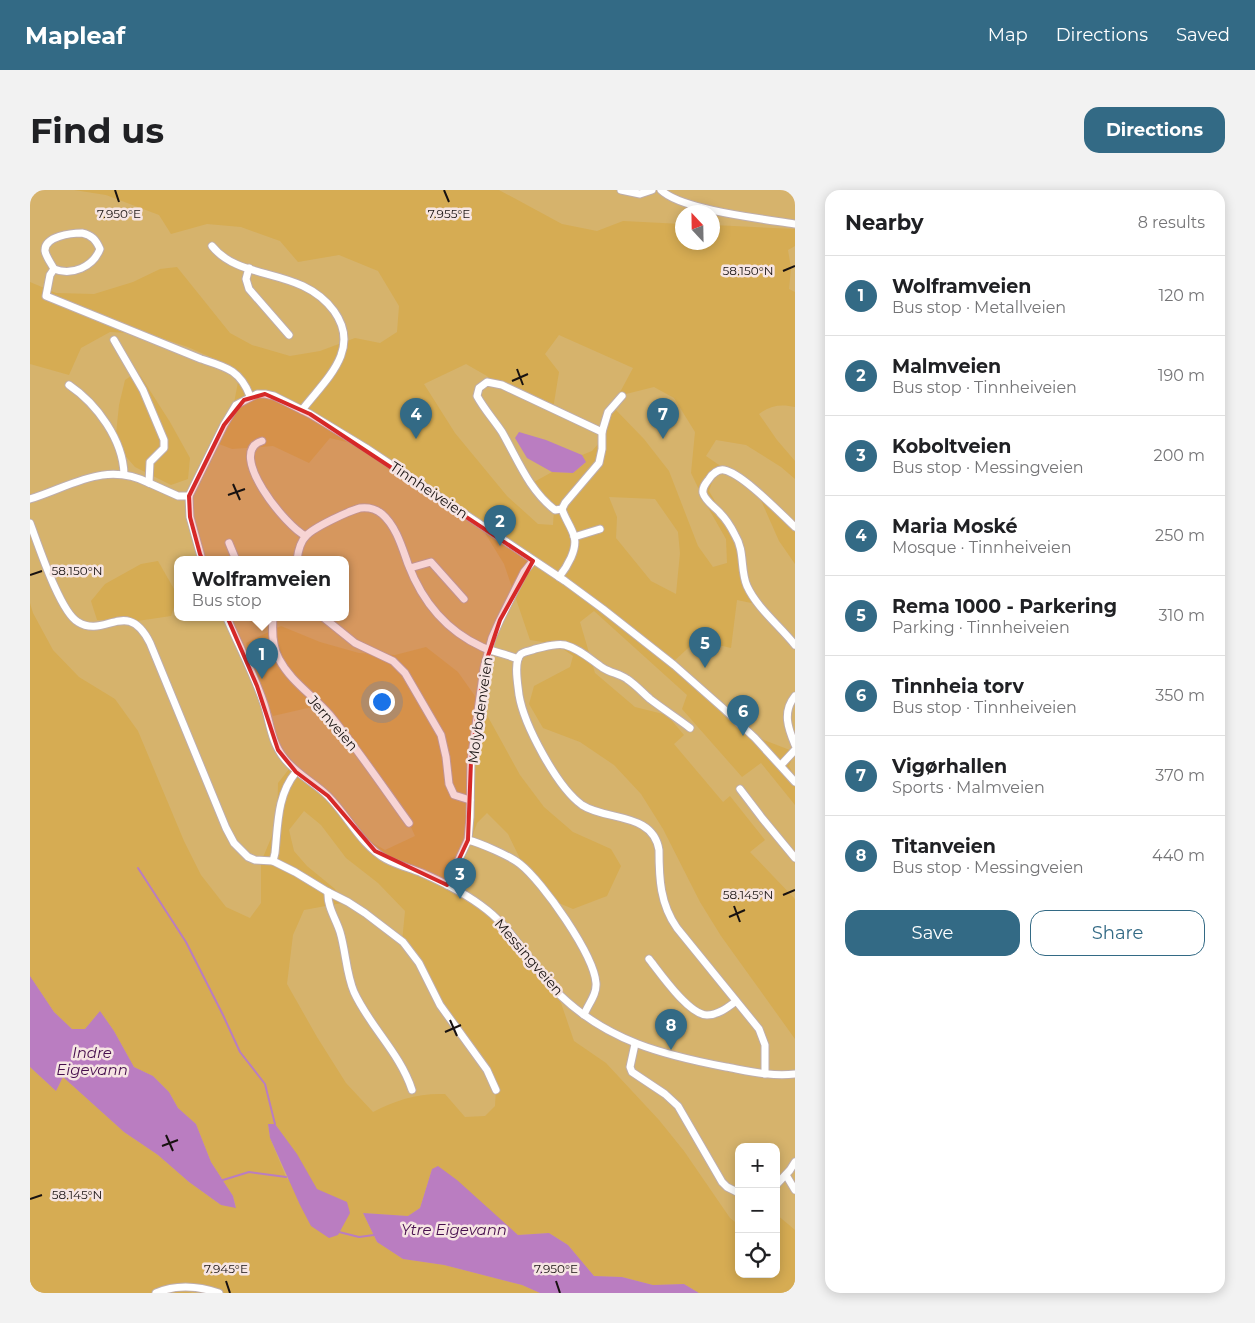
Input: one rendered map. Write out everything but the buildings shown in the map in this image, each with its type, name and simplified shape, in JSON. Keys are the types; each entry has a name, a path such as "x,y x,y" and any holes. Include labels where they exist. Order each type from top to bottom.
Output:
{"street":[{"path":"621,190 640,194 652,190"},
{"path":"661,190 681,202 698,207 795,224"},
{"path":"82,233 89,235 98,244 100,249 98,255 88,265 65,272 54,269 45,248 64,234 82,233"},
{"path":"212,246 223,258 307,287 330,306 342,324 345,341 342,355 302,410"},
{"path":"249,268 246,280 248,289 289,335"},
{"path":"54,269 50,275 46,296 201,359 223,366 243,379 250,396 233,409 189,496 190,518 201,556"},
{"path":"114,340 144,390 164,440 164,448 150,462 149,483"},
{"path":"562,509 555,510 527,480 502,433 477,396 479,388 488,382 502,385 602,432"},
{"path":"69,385 80,394 109,427 120,453 124,474"},
{"name":"Tinnheiveien","path":"250,396 261,394 274,396 302,410 366,448 559,577 674,665 745,728 795,782"},
{"path":"562,509 599,463 602,449 602,432 608,412 622,396"},
{"path":"262,440 255,444 250,453 250,461 255,475 276,507 296,530 306,536"},
{"path":"795,527 751,487 727,471 716,472 705,484 703,490 705,497 726,521 740,545 747,587 758,603 795,645"},
{"path":"30,499 85,478 104,474 124,474 178,496 189,496"},
{"path":"298,556 302,542 306,536 328,522 361,508 375,510 382,514 392,526 420,592 444,622 458,634 489,649 518,659"},
{"path":"559,577 570,558 575,543 562,509"},
{"path":"30,523 71,618 85,626 93,627 124,621 134,623 142,630 150,643 234,843 248,858 272,861 300,874 348,902 379,923 412,952 440,1005 487,1070 496,1090"},
{"path":"574,538 600,529"},
{"path":"229,543 234,556"},
{"name":"Molybdenveien","path":"447,885 468,840 473,749 481,681 489,649 500,620 524,572 533,561"},
{"path":"410,568 431,562 442,572 464,599"},
{"name":"Messingveien","path":"228,621 263,703 274,742 283,758 296,772 314,783 328,796 375,851 388,860 447,885 471,899 500,922 559,994 603,1028 635,1044 667,1054 765,1074 795,1075"},
{"name":"Jernveien","path":"273,621 274,649 282,664 293,680 323,708 354,745 408,823"},
{"path":"328,621 355,643 393,660 405,673 441,735 450,790 454,795 470,800"},
{"path":"690,728 653,701 626,678 611,673 577,649 563,645 548,646 523,653 518,659 517,676 522,708 557,779 575,799 590,809 631,820 644,826 654,836 658,842 662,894 669,915 677,928 758,1029 765,1045 765,1074"},
{"path":"795,696 789,704 787,714 787,721 795,745"},
{"path":"781,765 795,750"},
{"path":"272,861 275,853 281,798 286,784 296,772"},
{"path":"740,789 795,858"},
{"path":"468,840 511,858 524,867 567,923 585,952 596,982 595,994 587,1006 584,1015"},
{"path":"328,892 329,905 341,933 348,971 355,992 403,1067 412,1090"},
{"path":"648,959 684,1002 695,1012 702,1015 714,1014 735,1002"},
{"path":"635,1044 630,1067 632,1072 670,1097 678,1106 722,1182 735,1191"},
{"path":"780,1181 795,1162"},
{"path":"786,1175 795,1190"},
{"path":"156,1293 183,1286 219,1293"}],"highlighted area":[{"path":"265,394 310,414 533,561 500,620 484,668 471,761 468,840 447,885 375,851 328,796 296,772 278,750 257,686 200,554 190,517 189,496 224,425 244,400"}],"shaded area":[{"path":"30,190 795,190 795,1293 30,1293"},
{"path":"74,190 499,190 562,224 597,231 623,221 675,224 675,250 720,250 720,225 795,229 795,246 788,250 791,268 789,289 795,292 795,407 776,406 759,414 777,440 795,461 795,479 781,467 746,445 716,440 706,456 722,467 714,477 709,491 742,547 745,575 756,604 737,600 731,648 697,640 674,661 688,683 743,732 795,752 789,766 795,778 795,805 761,763 742,777 682,709 687,695 594,611 580,622 595,673 635,707 667,715 684,735 674,744 723,802 730,796 765,840 750,852 795,899 795,1039 721,936 700,902 663,829 641,794 614,765 580,742 543,728 529,704 534,686 570,667 573,656 556,644 530,640 504,564 485,533 454,506 387,463 351,443 330,438 309,463 273,446 232,449 219,444 233,408 239,377 224,363 188,347 149,334 110,332 81,348 69,375 30,364 30,282 56,293 94,294 133,282 160,269 177,267 230,333 252,345 290,356 320,351 355,338 380,343 397,332 399,306 378,271 339,255 298,262 280,241 241,227 207,224 171,234 159,215 106,195","holes":["559,335 633,368 618,396 654,387 674,398 695,432 691,473 726,539 727,563 713,567 698,546 669,471 644,439 615,409 615,400 606,417 605,436 592,451 582,455 585,463 573,473 552,472 534,482 554,509 553,525 538,524 507,496 455,433 424,384 466,364 487,376 496,387 521,394 553,409 559,372 545,354","609,497 655,499 678,532 680,553 676,594 651,581 616,538 617,517"]},
{"path":"134,374 140,375 190,458 188,479 171,485 135,467 115,444 119,405 125,380"},
{"path":"756,489 795,523 795,564 779,541"},
{"path":"158,561 174,589 174,607 171,616 137,621 97,620 91,601 105,584 141,564"},
{"path":"30,603 33,613 53,650 79,677 115,699 138,731 184,841 201,875 226,907 250,918 261,903 261,862 277,824 278,783 289,769 309,775 361,836 385,850 415,836 402,807 327,714 312,707 273,716 255,680 246,643 281,626 320,642 359,653 395,655 426,647 458,672 482,706 520,775 544,807 573,832 611,849 621,866 607,896 573,909 554,901 526,871 508,834 487,813 477,823 464,861 465,889 494,915 545,973 561,1003 574,1041 606,1063 659,1120 684,1151 730,1218 735,1222 735,1278 780,1278 780,1217 795,1230 795,1293 699,1293 684,1284 653,1285 622,1277 594,1276 568,1245 549,1233 518,1235 488,1209 432,1169 420,1208 408,1216 363,1213 377,1242 403,1259 444,1265 522,1285 540,1293 201,1293 197,1291 188,1293 30,1293 30,1067 56,1091 63,1077 124,1132 158,1155 189,1182 221,1205 236,1207 233,1196 211,1162 196,1124 178,1108 169,1092 153,1076 134,1067 114,1031 100,1011 85,1029 72,1029 54,1012 30,976","holes":["304,811 321,825 346,858 378,883 405,911 402,942 430,981 496,1087 495,1106 485,1116 465,1117 445,1094 408,1098 373,1112 346,1083 287,984 293,935 304,910 342,903 335,889 307,866 294,851 289,830","268,1124 275,1124 317,1190 339,1232 338,1235 286,1177 270,1138"]}],"water":[{"path":"519,432 546,440 582,455 586,462 573,473 552,472 527,458 515,438"},
{"name":"Indre Eigevann","path":"30,976 54,1012 72,1029 85,1029 100,1011 114,1031 134,1067 153,1076 169,1092 178,1108 196,1124 211,1162 233,1196 236,1208 221,1205 189,1182 158,1155 124,1132 63,1077 56,1091 30,1067"},
{"path":"268,1124 275,1124 297,1154 317,1189 347,1202 350,1213 338,1235 329,1238 311,1226 270,1138"},
{"name":"Ytre Eigevann","path":"438,1166 457,1180 518,1235 549,1233 568,1245 594,1276 622,1277 653,1285 684,1284 699,1293 540,1293 522,1285 444,1265 403,1259 377,1242 363,1213 408,1216 420,1208 432,1169"}],"waterway":[{"path":"138,868 186,942 240,1052 265,1084 275,1124"},
{"path":"223,1180 249,1172 286,1177"},
{"path":"339,1232 359,1237 374,1235"}],"place":[{"name":"Maria Moské","path":"416,439"},
{"name":"Vigørhallen","path":"663,439"},
{"name":"Malmveien","path":"500,546"},
{"name":"Rema 1000 - Parkering","path":"705,668"},
{"name":"Wolframveien","path":"262,679"},
{"name":"Tinnheia torv","path":"743,736"},
{"name":"Koboltveien","path":"460,899"},
{"name":"Titanveien","path":"671,1050"}]}
